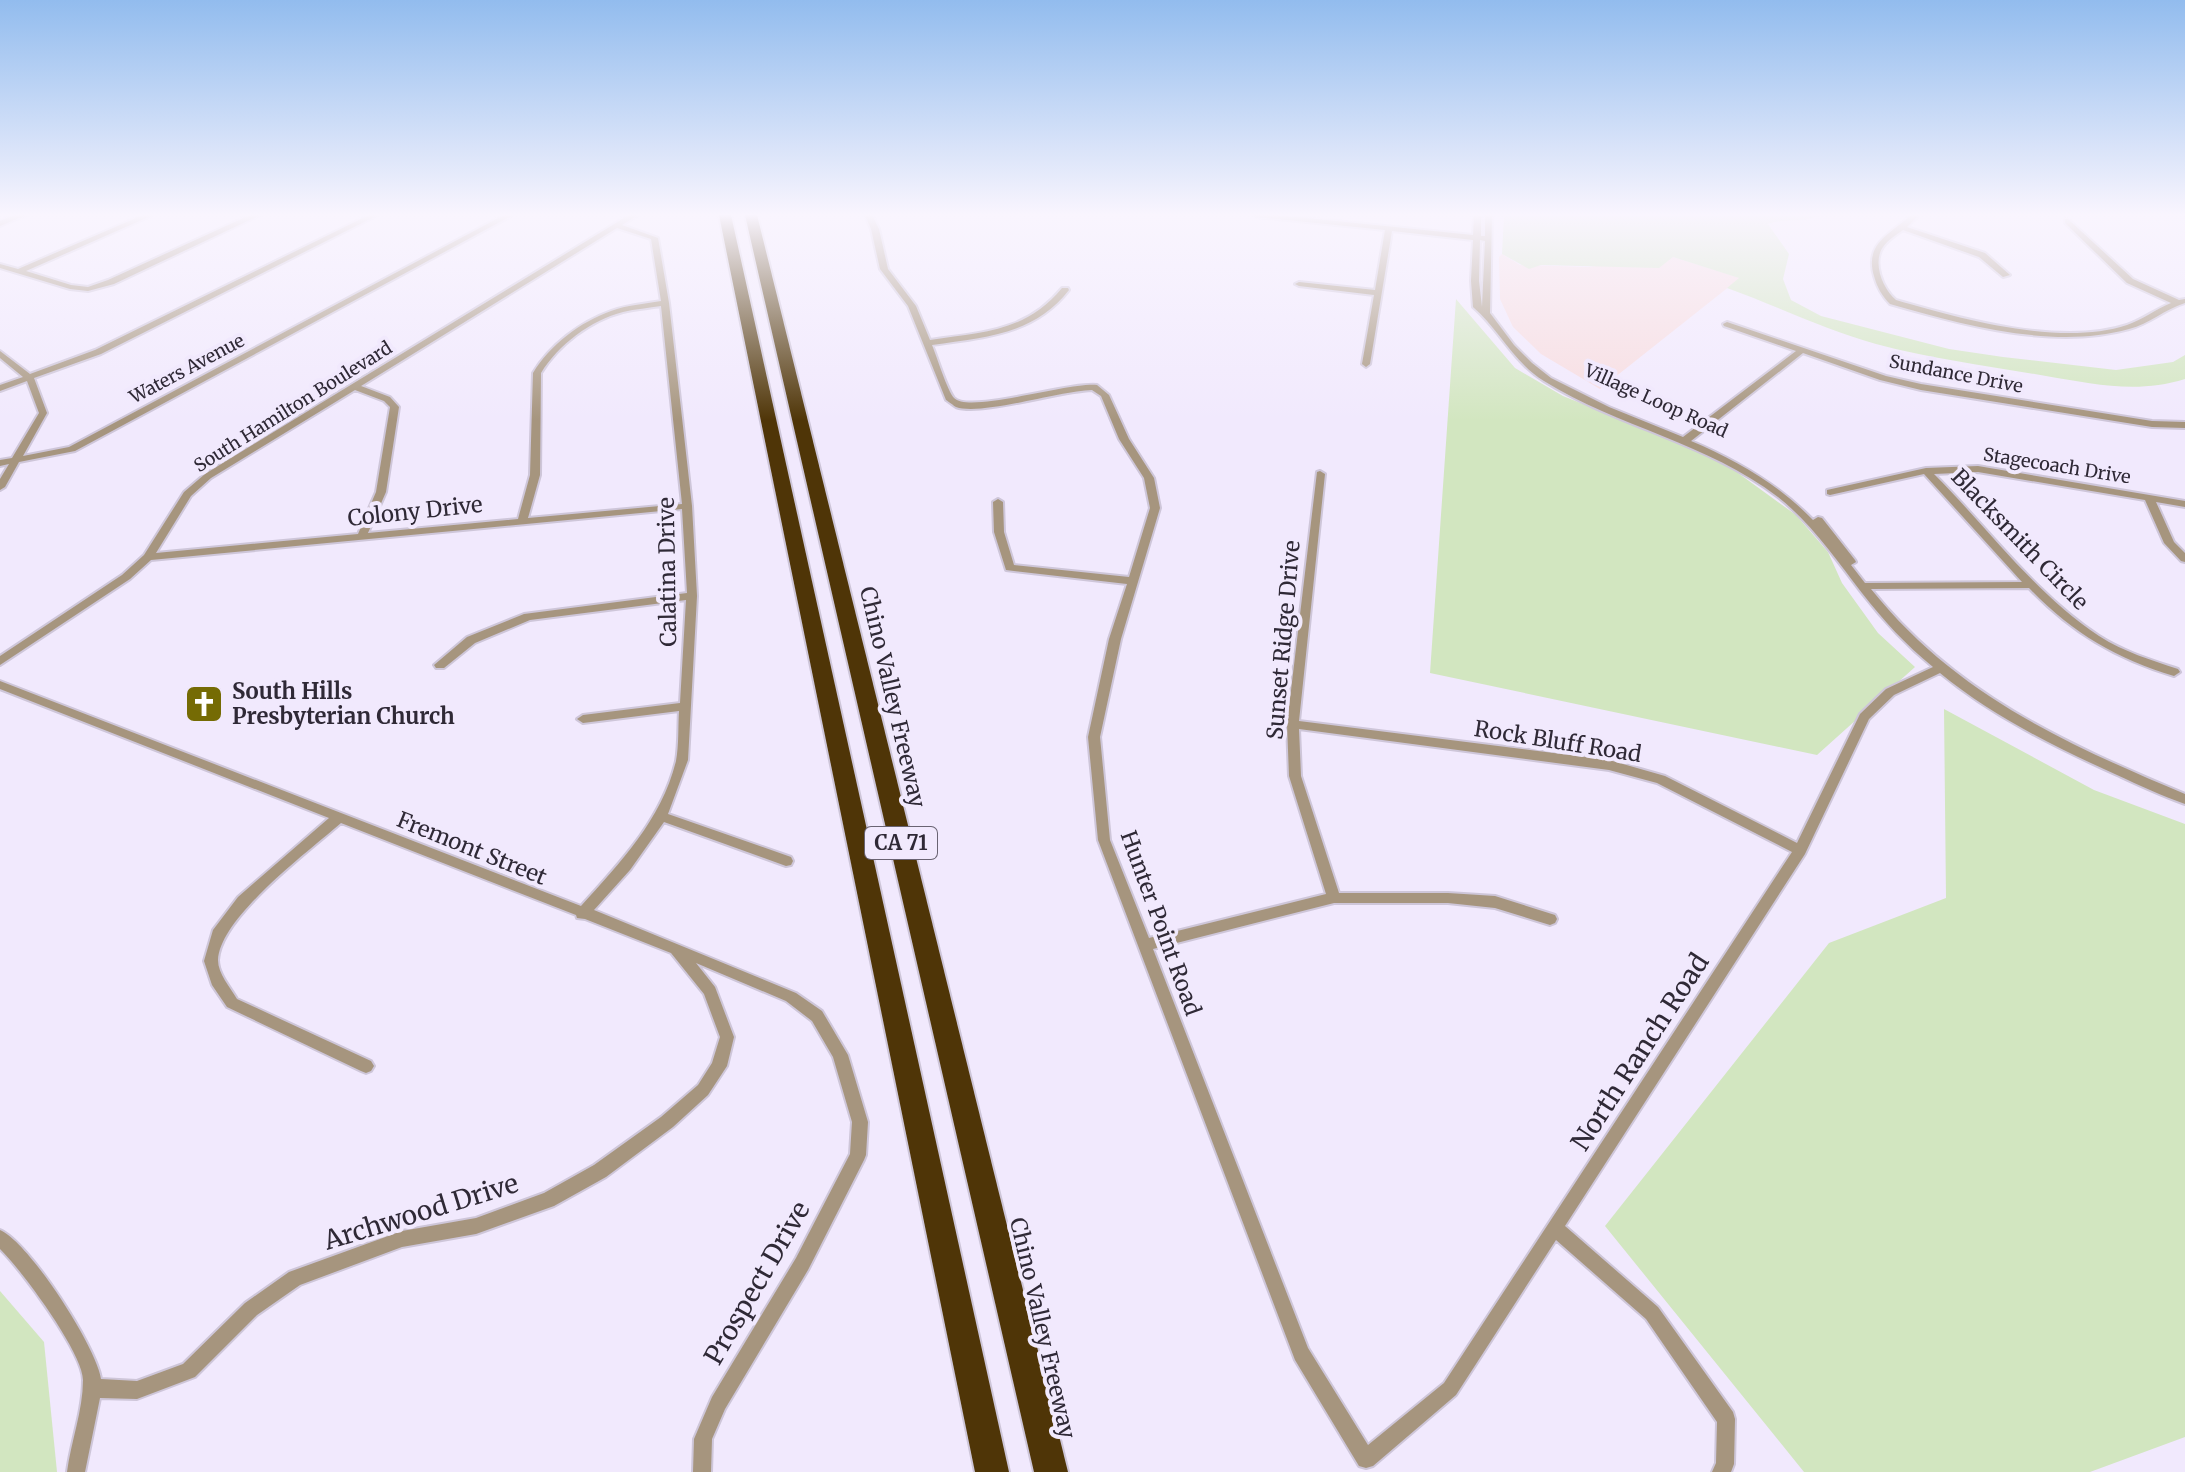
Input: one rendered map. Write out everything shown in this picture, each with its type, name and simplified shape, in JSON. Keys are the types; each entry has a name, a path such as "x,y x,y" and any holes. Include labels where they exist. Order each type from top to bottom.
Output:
{"highway":[{"name":"CA 71","path":"740,284 992,1472"},
{"name":"Chino Valley Freeway","path":"767,284 1051,1472"}],"street":[{"path":"68,284 88,289 105,284"},
{"path":"0,388 98,352 236,284"},
{"name":"Waters Avenue","path":"0,463 72,449 378,284"},
{"name":"South Hamilton Boulevard","path":"0,661 96,599 148,557 187,494 208,476 522,284"},
{"name":"Calatina Drive","path":"582,914 625,866 661,816 682,760 692,596 687,506 662,284"},
{"path":"895,284 912,306 928,343 1010,329 1027,323 1052,306 1065,290"},
{"path":"1299,284 1377,293"},
{"path":"1366,364 1379,284"},
{"name":"Village Loop Road","path":"1475,284 1477,307 1486,313 1506,341 1540,374 1587,399 1690,437 1782,496 1804,516 1892,623 1941,668 2015,718 2065,746 2185,799"},
{"path":"1486,313 1487,284"},
{"path":"1881,284 1885,296 1905,306 2029,333 2081,335 2129,327 2181,302"},
{"path":"2137,284 2181,302"},
{"path":"522,521 535,475 537,373 542,362 551,352 602,318 665,303"},
{"name":"Sundance Drive","path":"1727,324 1921,387 2152,424 2185,425"},
{"name":"Hunter Point Road","path":"928,343 949,398 959,405 977,405 1058,389 1094,387 1105,395 1124,439 1149,478 1155,508 1108,666 1094,737 1104,840 1301,1354 1366,1459"},
{"path":"1690,437 1802,350"},
{"path":"0,354 30,378 43,413 0,487"},
{"path":"354,386 387,399 395,407 381,492 362,536"},
{"name":"Stagecoach Drive","path":"1830,492 1926,471 1978,469 2185,504"},
{"name":"Blacksmith Circle","path":"1926,471 1962,505 2030,585 2069,622 2126,657 2174,672"},
{"name":"Sunset Ridge Drive","path":"1320,474 1293,724 1295,776 1334,898"},
{"path":"2149,498 2169,543 2185,559"},
{"path":"998,502 999,532 1010,568 1131,581"},
{"name":"Colony Drive","path":"148,557 687,506"},
{"path":"1863,586 2030,585"},
{"path":"440,665 471,640 528,617 692,596"},
{"name":"North Ranch Road","path":"1366,1459 1450,1389 1800,850 1864,717 1890,692 1941,668"},
{"name":"Fremont Street","path":"0,685 675,948 791,997 817,1016 840,1055 860,1122"},
{"path":"583,719 686,706"},
{"name":"Rock Bluff Road","path":"1293,724 1609,765 1661,779 1800,850"},
{"path":"661,816 786,861"},
{"path":"339,817 243,901 218,934 211,961 217,981 232,1003 366,1066"},
{"path":"1144,945 1334,898 1448,898 1495,902 1550,919"},
{"name":"Archwood Drive","path":"91,1388 137,1390 189,1371 251,1309 295,1278 402,1239 476,1226 548,1200 600,1171 667,1122 703,1090 719,1066 727,1037 710,991 675,948"},
{"name":"Prospect Drive","path":"702,1472 703,1439 718,1403 802,1264 858,1155 860,1122"},
{"path":"1555,1228 1652,1313 1726,1419 1725,1464 1721,1472"},
{"path":"0,1238 11,1245 48,1294 92,1373 76,1472"}],"shaded area":[{"path":"1500,284 1733,284 1600,389 1541,354 1513,327 1500,299"}],"green space":[{"path":"1732,284 1785,284 1791,300 1821,316 1949,349 2003,357 2116,370 2173,362 2185,355 2185,379 2133,387 1961,362 1876,344 1838,332 1727,288"},
{"path":"1456,299 1515,368 1563,396 1716,457 1796,515 1828,552 1842,583 1878,633 1915,667 1817,755 1430,673"},
{"path":"1944,709 2094,790 2185,824 2185,1437 2090,1472 1804,1472 1605,1226 1829,943 1946,898"},
{"path":"0,1291 44,1342 57,1472 0,1472"}],"place":[{"name":"South Hills Presbyterian Church","path":"204,704"}]}
